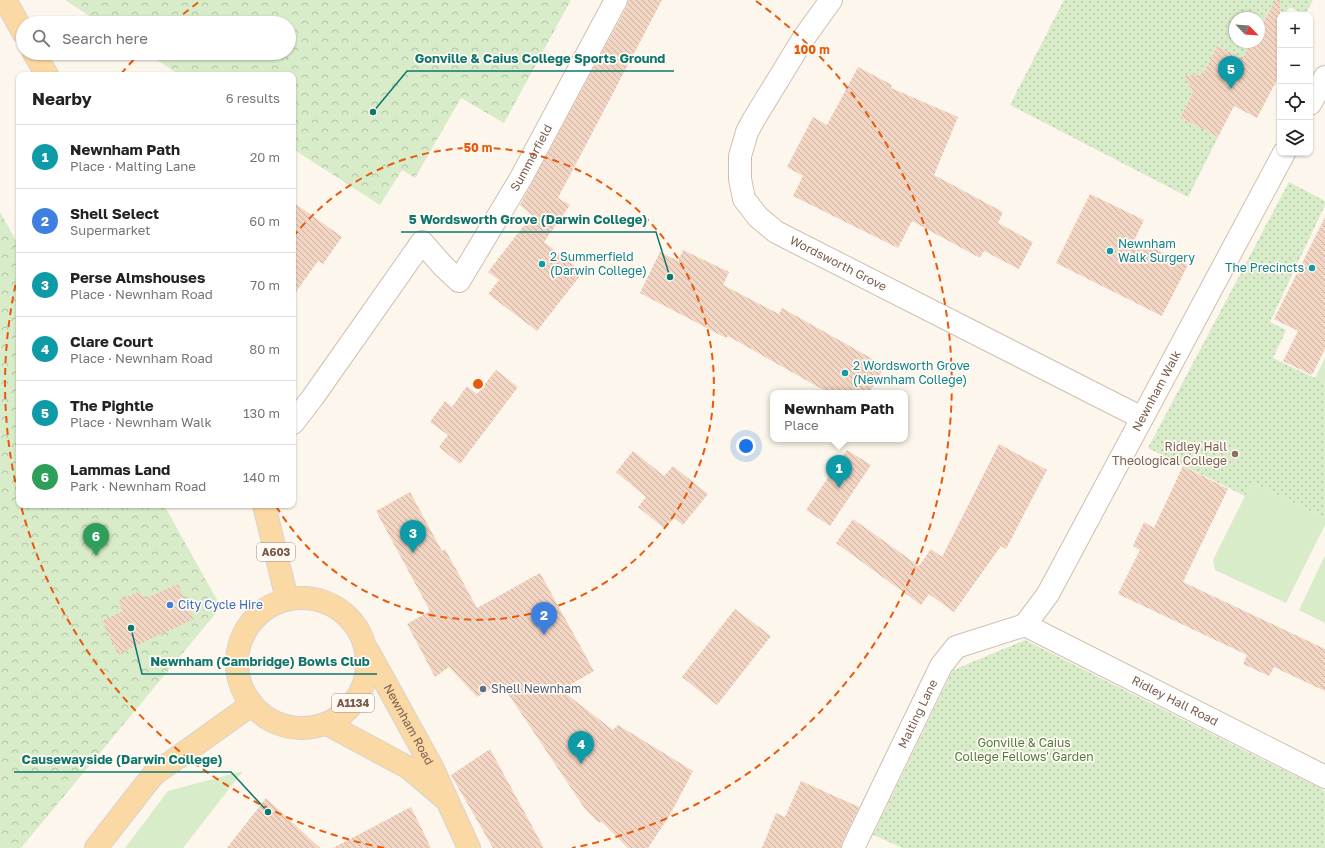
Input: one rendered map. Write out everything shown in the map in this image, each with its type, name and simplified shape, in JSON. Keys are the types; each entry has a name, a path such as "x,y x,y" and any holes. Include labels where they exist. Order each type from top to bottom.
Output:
{"main road":[{"path":"5,0 16,20"},
{"path":"38,60 45,72"},
{"name":"A603","path":"265,508 287,599"},
{"name":"A1134","path":"304,597 320,600 342,611 359,631 368,651 366,678 358,696 348,709 327,724 298,729 281,725 263,717 251,704 242,690 237,671 238,647 250,623 265,609 287,599 304,597"},
{"name":"Newnham Road","path":"368,651 432,767 469,848"},
{"path":"96,848 152,775 251,704"},
{"name":"Newnham Road","path":"327,724 409,768 446,799"}],"street":[{"name":"Summerfield","path":"296,419 313,398 422,242 443,266 459,281 521,178 616,0"},
{"name":"Wordsworth Grove","path":"831,0 803,39 747,132 740,156 740,179 744,199 758,217 776,232 1142,418"},
{"path":"1313,98 1325,76"},
{"name":"Newnham Walk","path":"1025,625 1048,594 1282,156"},
{"name":"Ridley Hall Road","path":"1025,625 1325,778"},
{"name":"Malting Lane","path":"853,848 942,666 956,648 1025,625"}],"green space":[{"path":"65,0 571,0 504,123 461,98 415,178 402,170 380,205 296,151 296,72 175,72 157,60 296,60 296,16 89,16"},
{"path":"1064,0 1313,0 1307,12 1299,12 1290,7 1286,12 1281,12 1272,7 1265,19 1265,12 1229,12 1229,48 1264,48 1243,60 1217,46 1203,74 1193,75 1189,85 1193,93 1180,117 1218,137 1188,197 1010,105"},
{"path":"1265,31 1277,37 1277,41 1265,48"},
{"path":"1289,182 1325,201 1325,205 1270,322 1286,330 1273,358 1325,383 1325,518 1252,482 1245,496 1148,448"},
{"path":"0,212 16,241 16,508 166,508 221,607 21,848 0,848"},
{"path":"1325,358 1325,383 1315,378"},
{"path":"1252,482 1325,518 1325,525 1286,603 1215,570 1213,560"},
{"path":"1325,555 1325,623 1299,610"},
{"name":"Gonville & Caius College Fellows' Garden","path":"1025,640 1325,791 1325,848 903,848 873,835 953,670"},
{"path":"243,771 183,848 125,848 168,791"}],"building":[{"path":"628,0 662,0 558,198 570,205 544,242 583,272 537,331 488,294 499,280 488,272 532,215 520,205 627,6"},
{"path":"1276,0 1280,0 1280,12 1277,12 1277,80 1257,118 1234,106 1218,137 1180,117 1193,93 1185,76 1203,74 1217,46 1242,59 1248,48 1265,48 1265,19"},
{"path":"858,67 892,85 891,88 958,117 934,175 1003,212 998,223 1033,242 1019,269 984,251 980,258 912,221 898,248 793,196 803,176 787,167 813,117 827,125"},
{"name":"Newnham Walk Surgery","path":"1090,194 1144,220 1135,239 1188,265 1162,316 1056,263"},
{"path":"296,204 342,237 323,264 318,261 296,292"},
{"name":"The Precincts","path":"1325,217 1325,349 1312,375 1283,361 1298,331 1274,319"},
{"path":"683,250 729,272 723,285 779,314 782,308 885,366 871,390 824,390 728,336 726,338 640,293 660,252 678,261"},
{"path":"496,370 518,387 460,464 439,447 448,435 430,422 445,401 452,407 467,386 477,394"},
{"path":"999,444 1047,470 1006,549 1001,546 954,612 929,594 921,605 836,543 853,519 919,566 931,549 942,557"},
{"path":"847,450 871,465 830,526 806,510"},
{"path":"633,451 664,476 673,466 708,494 683,525 674,518 665,529 638,507 646,497 616,472"},
{"path":"1183,466 1228,489 1183,582 1325,649 1325,691 1274,667 1269,676 1243,664 1247,655 1118,594 1140,550 1133,546 1144,522 1154,528"},
{"path":"410,492 442,551 445,549 477,608 540,573 594,671 561,690 613,730 618,725 693,771 670,815 648,848 628,848 602,822 598,822 585,809 501,683 477,697 449,667 435,677 407,624 430,611 376,511"},
{"path":"178,584 194,619 118,654 102,621 123,611 118,601 140,591 144,599"},
{"path":"735,609 771,636 717,705 682,677"},
{"path":"490,749 544,848 493,848 451,775"},
{"path":"801,781 859,807 841,848 762,848 776,813 785,817"},
{"path":"266,798 320,848 227,848"},
{"path":"411,807 431,848 333,848"}],"place":[{"name":"The Pightle","path":"1231,89"},
{"name":"Gonville & Caius College Sports Ground","path":"373,112"},
{"name":"Newnham Walk Surgery","path":"1110,251"},
{"name":"2 Summerfield (Darwin College)","path":"542,264"},
{"name":"The Precincts","path":"1312,268"},
{"name":"5 Wordsworth Grove (Darwin College)","path":"670,277"},
{"name":"2 Wordsworth Grove (Newnham College)","path":"845,373"},
{"name":"Ridley Hall Theological College","path":"1235,454"},
{"name":"Newnham Path","path":"839,488"},
{"name":"Perse Almshouses","path":"413,553"},
{"name":"Lammas Land","path":"96,556"},
{"name":"City Cycle Hire","path":"170,605"},
{"name":"Newnham (Cambridge) Bowls Club","path":"131,628"},
{"name":"Shell Select","path":"544,635"},
{"name":"Shell Newnham","path":"483,689"},
{"name":"Clare Court","path":"581,764"},
{"name":"Causewayside (Darwin College)","path":"268,812"}]}
